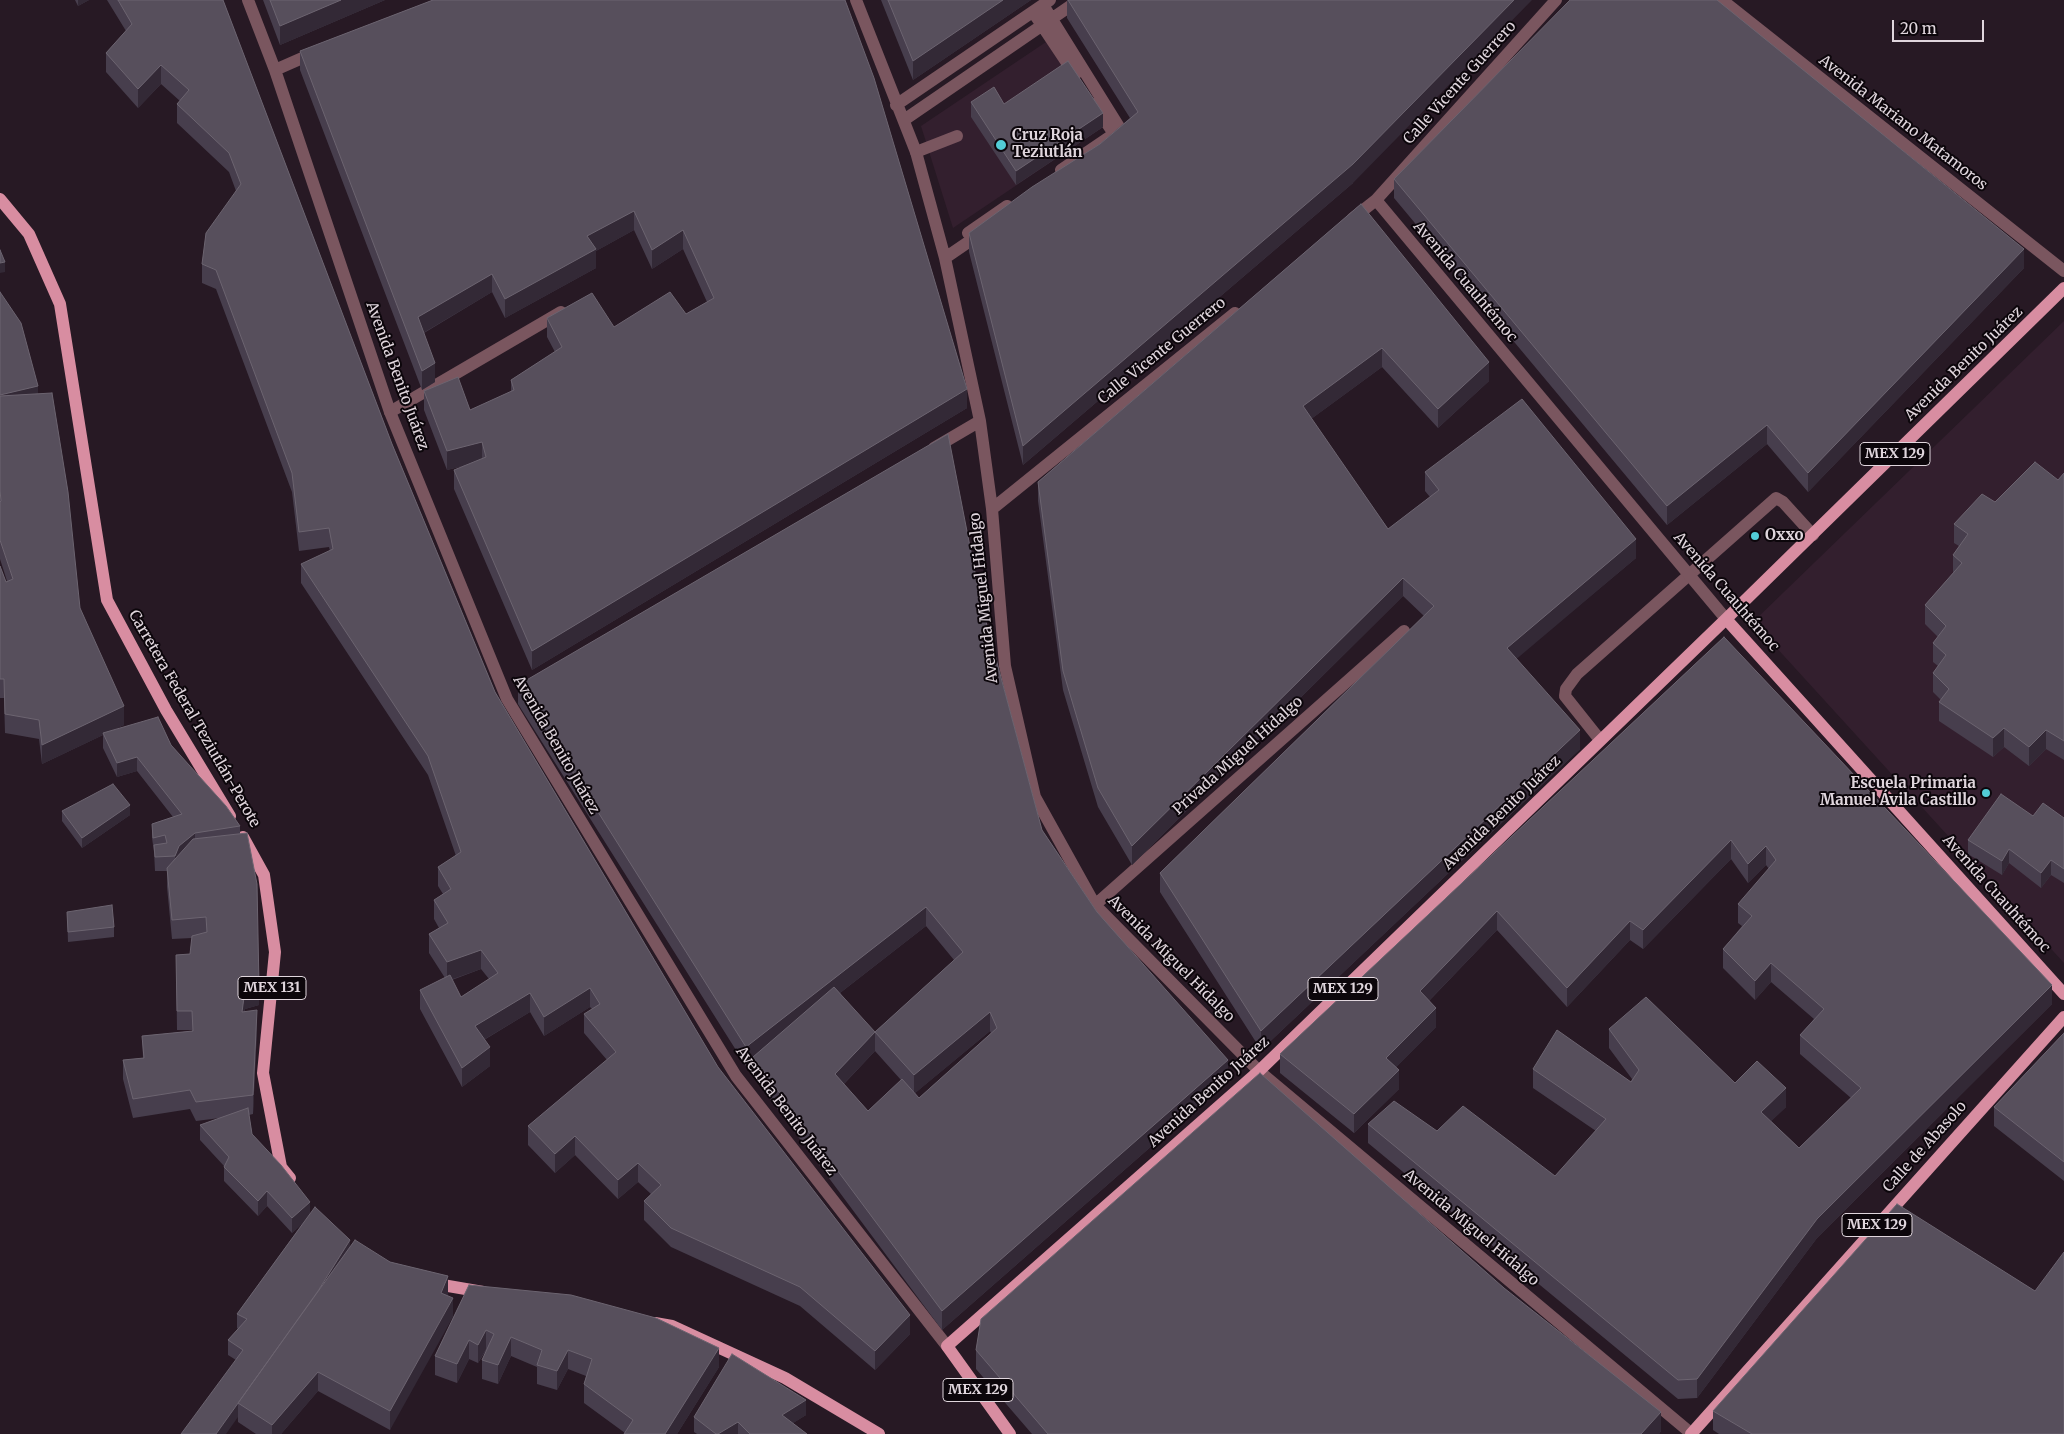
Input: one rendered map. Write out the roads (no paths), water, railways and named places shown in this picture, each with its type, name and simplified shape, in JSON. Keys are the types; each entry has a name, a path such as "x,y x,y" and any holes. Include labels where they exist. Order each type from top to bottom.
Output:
{"main road":[{"name":"Carretera Federal Teziutlán-Perote","path":"0,199 29,234 60,304 107,600 166,710 264,875 275,952 264,1073 281,1167 297,1189"},
{"name":"Avenida Benito Juárez","path":"1010,1434 947,1346 1259,1071 1726,619 2064,288"},
{"name":"Avenida Cuauhtémoc","path":"1726,619 2064,994"},
{"name":"Calle de Abasolo","path":"1691,1434 2064,1017"},
{"path":"423,1279 431,1283 498,1295"},
{"path":"643,1320 672,1326 785,1378 879,1434"}],"street":[{"name":"Avenida Benito Juárez","path":"248,0 275,70 390,412 512,696 736,1076 947,1346"},
{"name":"Avenida Miguel Hidalgo","path":"856,0 916,152 944,254 980,421 992,509 1005,666 1035,797 1094,905 1259,1071 1691,1434"},
{"path":"904,120 1079,0"},
{"name":"Calle Vicente Guerrero","path":"1345,225 1376,200 1556,0"},
{"name":"Avenida Mariano Matamoros","path":"1722,0 2064,270"},
{"path":"896,105 1042,6 1047,22 1119,134 1054,179"},
{"path":"275,70 327,47"},
{"path":"916,152 957,136"},
{"name":"Avenida Cuauhtémoc","path":"1376,200 1726,619"},
{"path":"944,254 1017,204"},
{"path":"390,412 575,304"},
{"name":"Calle Vicente Guerrero","path":"992,509 1245,305"},
{"path":"920,456 980,421"},
{"path":"1600,740 1565,696 1566,689 1577,674 1776,498 1783,502 1812,535"},
{"name":"Privada Miguel Hidalgo","path":"1094,905 1404,631"}],"place":[{"name":"Cruz Roja Teziutlán","path":"1001,145"},
{"name":"Oxxo","path":"1755,536"},
{"name":"Escuela Primaria Manuel Ávila Castillo","path":"1986,793"}]}
